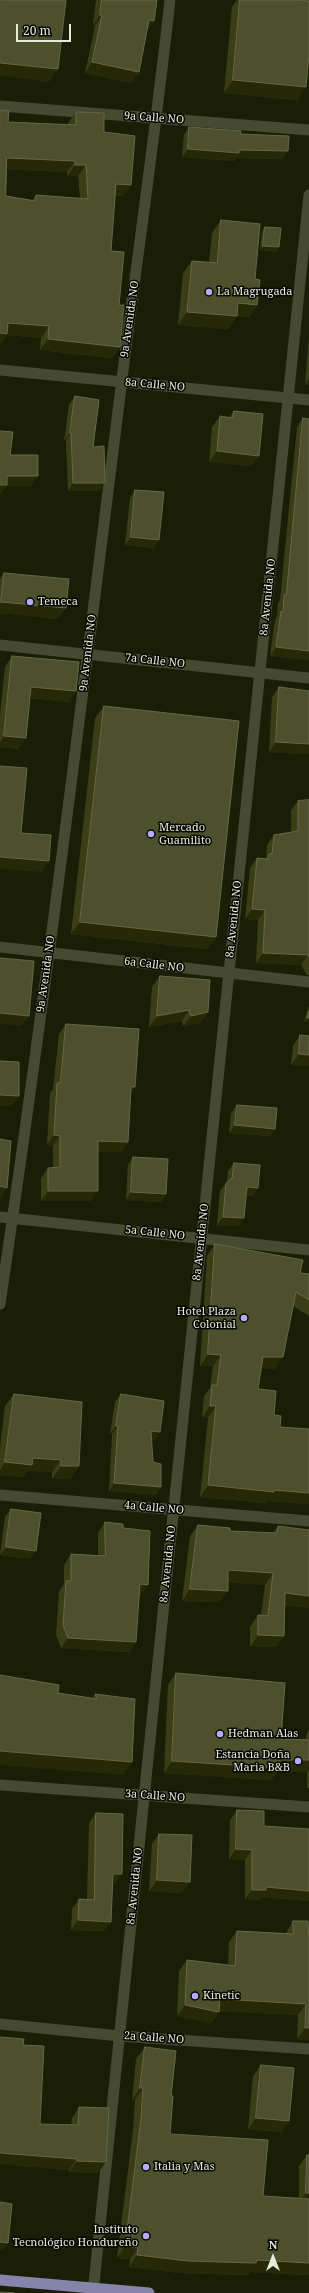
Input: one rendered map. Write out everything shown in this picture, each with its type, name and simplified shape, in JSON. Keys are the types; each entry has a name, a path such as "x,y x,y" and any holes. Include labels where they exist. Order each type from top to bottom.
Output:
{"main road":[{"path":"0,2280 93,2290 149,2293"}],"street":[{"name":"9a Avenida NO","path":"0,1304 13,1218 88,654 121,382 157,118 170,0"},
{"name":"9a Calle NO","path":"0,106 309,130"},
{"name":"8a Avenida NO","path":"93,2290 309,195"},
{"name":"8a Calle NO","path":"0,370 309,400"},
{"name":"7a Calle NO","path":"0,645 309,678"},
{"name":"6a Calle NO","path":"0,947 309,982"},
{"name":"5a Calle NO","path":"0,1217 309,1250"},
{"name":"4a Calle NO","path":"0,1495 309,1521"},
{"name":"3a Calle NO","path":"0,1785 309,1807"},
{"name":"2a Calle NO","path":"0,2024 120,2036 309,2049"}],"building":[{"path":"0,0 66,0 58,69 0,63"},
{"path":"102,0 157,0 154,21 149,20 139,72 92,62 102,15 100,15"},
{"path":"240,0 309,1 309,54 306,87 233,80"},
{"path":"0,110 9,111 8,122 76,125 76,112 104,113 104,132 135,136 131,185 116,184 111,251 124,252 119,305 124,305 120,347 48,339 49,326 8,323 7,334 0,333","holes":["7,158 75,161 75,165 86,165 88,199 36,195 35,201 6,196"]},
{"path":"189,127 241,131 240,134 289,136 288,151 239,150 239,153 188,149"},
{"path":"221,220 260,224 255,279 260,280 257,305 238,303 237,316 187,312 192,261 217,263"},
{"path":"265,227 281,228 279,247 263,246"},
{"path":"75,396 99,400 93,447 104,446 105,483 73,483 70,433"},
{"path":"234,411 263,414 259,456 217,451 220,416 232,418"},
{"path":"303,418 309,419 309,651 276,647 281,611 283,612 284,595 286,595"},
{"path":"0,431 13,432 10,455 38,455 38,476 7,476 7,485 0,485"},
{"path":"135,490 164,492 159,540 131,537"},
{"path":"4,573 69,579 66,608 1,602"},
{"path":"12,656 79,662 76,691 31,687 26,738 4,736"},
{"path":"279,687 309,691 309,744 276,742"},
{"name":"Mercado Guamilito","path":"104,706 239,721 216,937 80,922"},
{"path":"0,766 27,768 21,833 51,835 49,861 0,857"},
{"path":"309,800 309,957 308,955 263,953 265,910 252,909 257,858 268,859 269,854 272,854 274,835 298,831 298,801"},
{"path":"0,958 34,961 29,1016 0,1013"},
{"path":"160,976 210,980 208,1012 191,1016 189,1010 157,1016"},
{"path":"66,1024 139,1029 135,1087 131,1087 128,1142 98,1141 98,1191 48,1191 48,1168 60,1167 60,1136 54,1135 57,1083 60,1083"},
{"path":"300,1035 309,1036 309,1055 299,1054"},
{"path":"0,1061 19,1062 19,1096 0,1095"},
{"path":"237,1105 277,1108 275,1129 235,1125"},
{"path":"0,1139 11,1141 7,1188 0,1186"},
{"path":"133,1157 168,1159 166,1194 131,1192"},
{"path":"234,1163 260,1165 258,1188 247,1187 244,1218 223,1217 226,1183 232,1178"},
{"path":"215,1244 303,1260 300,1273 309,1274 309,1300 296,1292 283,1357 263,1357 258,1389 276,1391 274,1415 281,1416 280,1427 309,1429 309,1493 274,1490 274,1492 208,1485 216,1406 210,1406 212,1385 217,1385 221,1355 208,1354"},
{"path":"14,1394 82,1402 79,1466 61,1466 61,1460 33,1458 32,1465 5,1462"},
{"path":"121,1394 164,1401 160,1432 151,1431 153,1462 161,1464 161,1487 114,1483 118,1426 116,1426"},
{"path":"11,1509 41,1513 36,1551 6,1547"},
{"path":"105,1522 123,1524 123,1528 150,1531 148,1585 140,1584 136,1642 68,1638 63,1625 66,1581 71,1581 71,1554 105,1556"},
{"path":"198,1525 230,1528 230,1531 277,1533 278,1526 309,1530 309,1596 285,1593 284,1636 258,1635 258,1615 268,1616 273,1573 228,1570 228,1591 190,1589"},
{"name":"Hedman Alas","path":"176,1673 285,1683 281,1739 309,1740 309,1760 280,1760 279,1768 172,1761"},
{"path":"0,1675 59,1685 58,1693 97,1699 95,1694 135,1699 132,1762 0,1751"},
{"path":"237,1810 264,1811 264,1826 309,1829 309,1891 266,1887 266,1890 252,1890 252,1850 236,1849"},
{"path":"96,1813 123,1814 122,1874 113,1874 111,1922 78,1920 79,1899 94,1900"},
{"path":"159,1834 192,1835 190,1882 157,1880"},
{"path":"293,1921 308,1921 309,2028 305,2028 306,2004 220,1999 219,2012 185,2005 187,1960 235,1966 237,1931 293,1934"},
{"path":"0,2037 24,2039 23,2045 44,2046 40,2124 78,2125 79,2107 109,2108 106,2162 77,2161 77,2159 0,2153"},
{"path":"145,2047 176,2051 171,2096 173,2096 170,2134 268,2140 263,2196 309,2199 309,2263 257,2260 256,2263 188,2261 137,2255 138,2248 125,2246 141,2119 143,2088 140,2088"},
{"path":"261,2065 294,2068 289,2121 256,2118"},
{"path":"307,2155 309,2155 309,2193 306,2193"},
{"path":"0,2202 12,2204 8,2243 0,2242"}],"place":[{"name":"La Magrugada","path":"209,292"},
{"name":"Temeca","path":"30,602"},
{"name":"Mercado Guamilito","path":"151,834"},
{"name":"Hotel Plaza Colonial","path":"244,1318"},
{"name":"Hedman Alas","path":"220,1734"},
{"name":"Estancia Doña Maria B&B","path":"298,1761"},
{"name":"Kinetic","path":"195,1996"},
{"name":"Italia y Mas","path":"146,2167"},
{"name":"Instituto Tecnológico Hondureño","path":"146,2236"}]}
